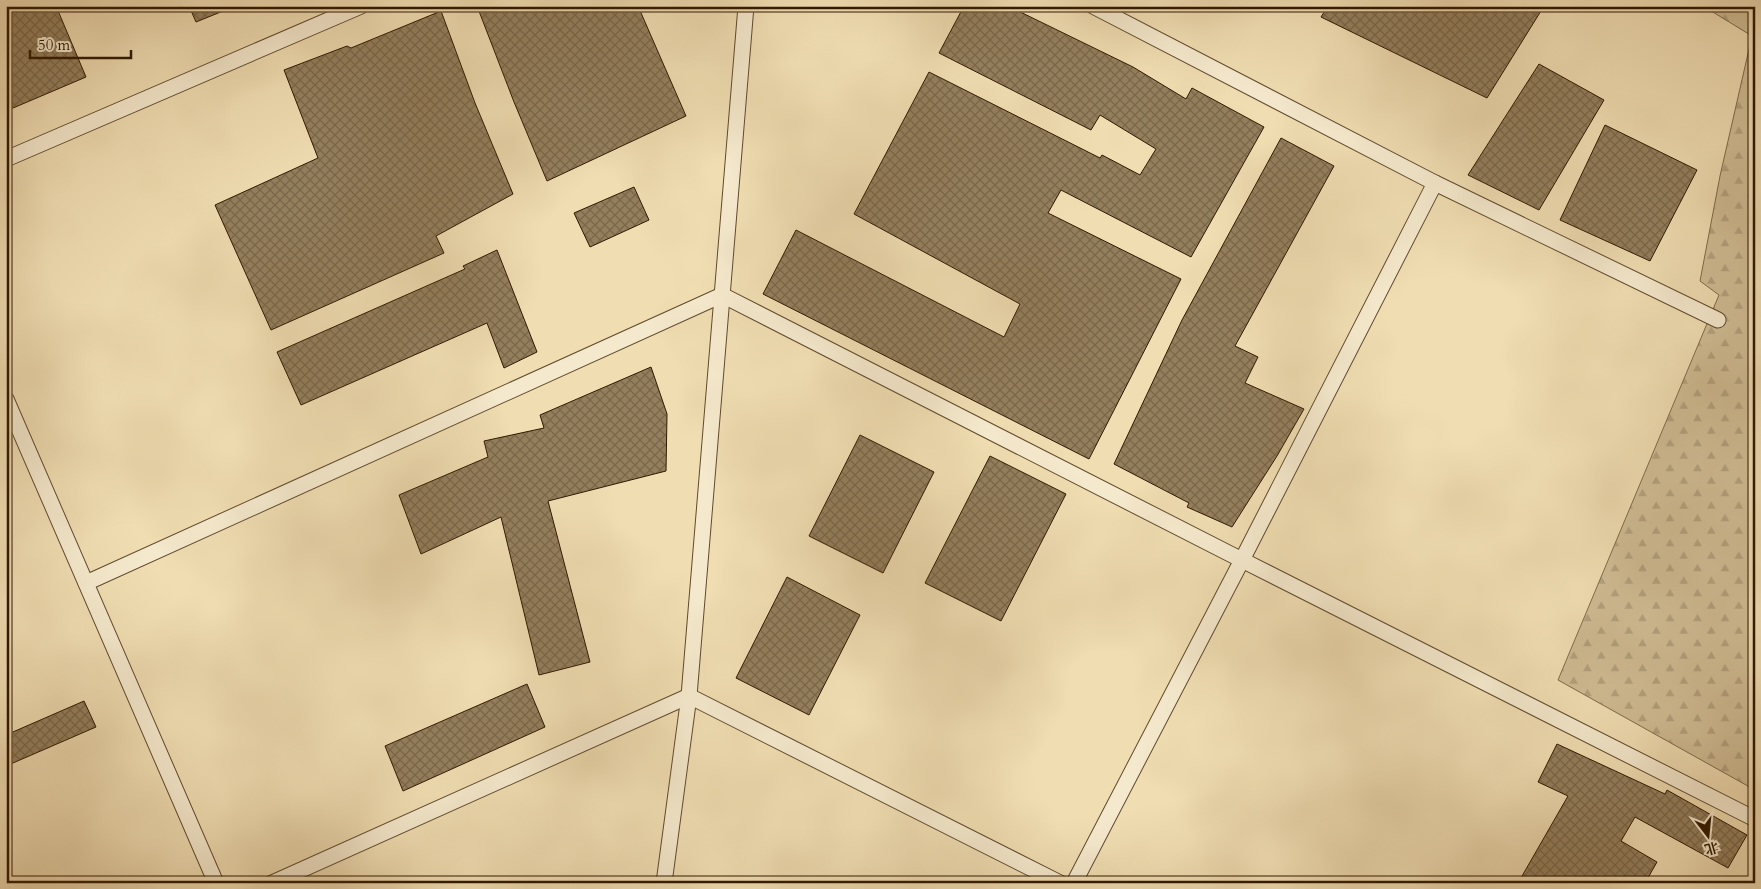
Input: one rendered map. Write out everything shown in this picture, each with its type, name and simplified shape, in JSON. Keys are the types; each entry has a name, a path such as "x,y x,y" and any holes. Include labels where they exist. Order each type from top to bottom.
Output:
{"street":[{"path":"6,159 361,6"},
{"path":"664,883 688,696 746,6"},
{"path":"1092,6 1435,182 1718,320"},
{"path":"1074,883 1435,182"},
{"path":"722,295 1755,819"},
{"path":"86,583 722,295"},
{"path":"6,398 216,883"},
{"path":"272,883 688,696"},
{"path":"688,696 1060,883"}],"green space":[{"path":"1703,6 1755,6 1755,790 1558,680 1719,295 1700,281 1720,176 1752,36"}],"building":[{"path":"6,6 56,6 86,77 6,111"},
{"path":"189,6 233,6 233,7 196,22"},
{"path":"477,6 638,6 686,116 547,181"},
{"path":"964,6 1008,6 1133,67 1186,99 1192,88 1264,127 1191,257 1061,190 1048,213 1181,279 1089,459 763,294 796,230 1004,337 1020,304 854,214 929,72 1100,158 1102,155 1140,175 1156,149 1100,115 1091,130 939,53"},
{"path":"1328,6 1544,6 1487,98 1321,17"},
{"path":"441,11 475,103 513,194 436,236 444,253 271,330 215,205 318,158 284,70 347,46 351,48"},
{"path":"1539,64 1604,100 1539,210 1468,175"},
{"path":"1605,125 1697,170 1650,261 1560,220"},
{"path":"1281,138 1334,166 1235,346 1258,357 1245,383 1304,409 1232,527 1187,507 1189,503 1114,464 1182,320"},
{"path":"634,187 649,220 590,247 574,213"},
{"path":"497,250 537,352 504,368 487,323 301,405 277,352 465,269 463,266"},
{"path":"651,367 667,414 666,471 548,501 590,662 539,675 501,517 421,554 399,495 488,457 484,441 544,428 540,415"},
{"path":"860,435 934,472 883,573 809,536"},
{"path":"990,456 1066,494 1001,621 925,583"},
{"path":"787,577 860,615 809,715 736,678"},
{"path":"527,684 545,727 403,791 385,746"},
{"path":"84,701 96,727 6,766 6,735"},
{"path":"1557,744 1665,794 1667,790 1747,835 1728,868 1635,817 1621,841 1657,862 1645,883 1518,883 1568,796 1538,782"}]}
